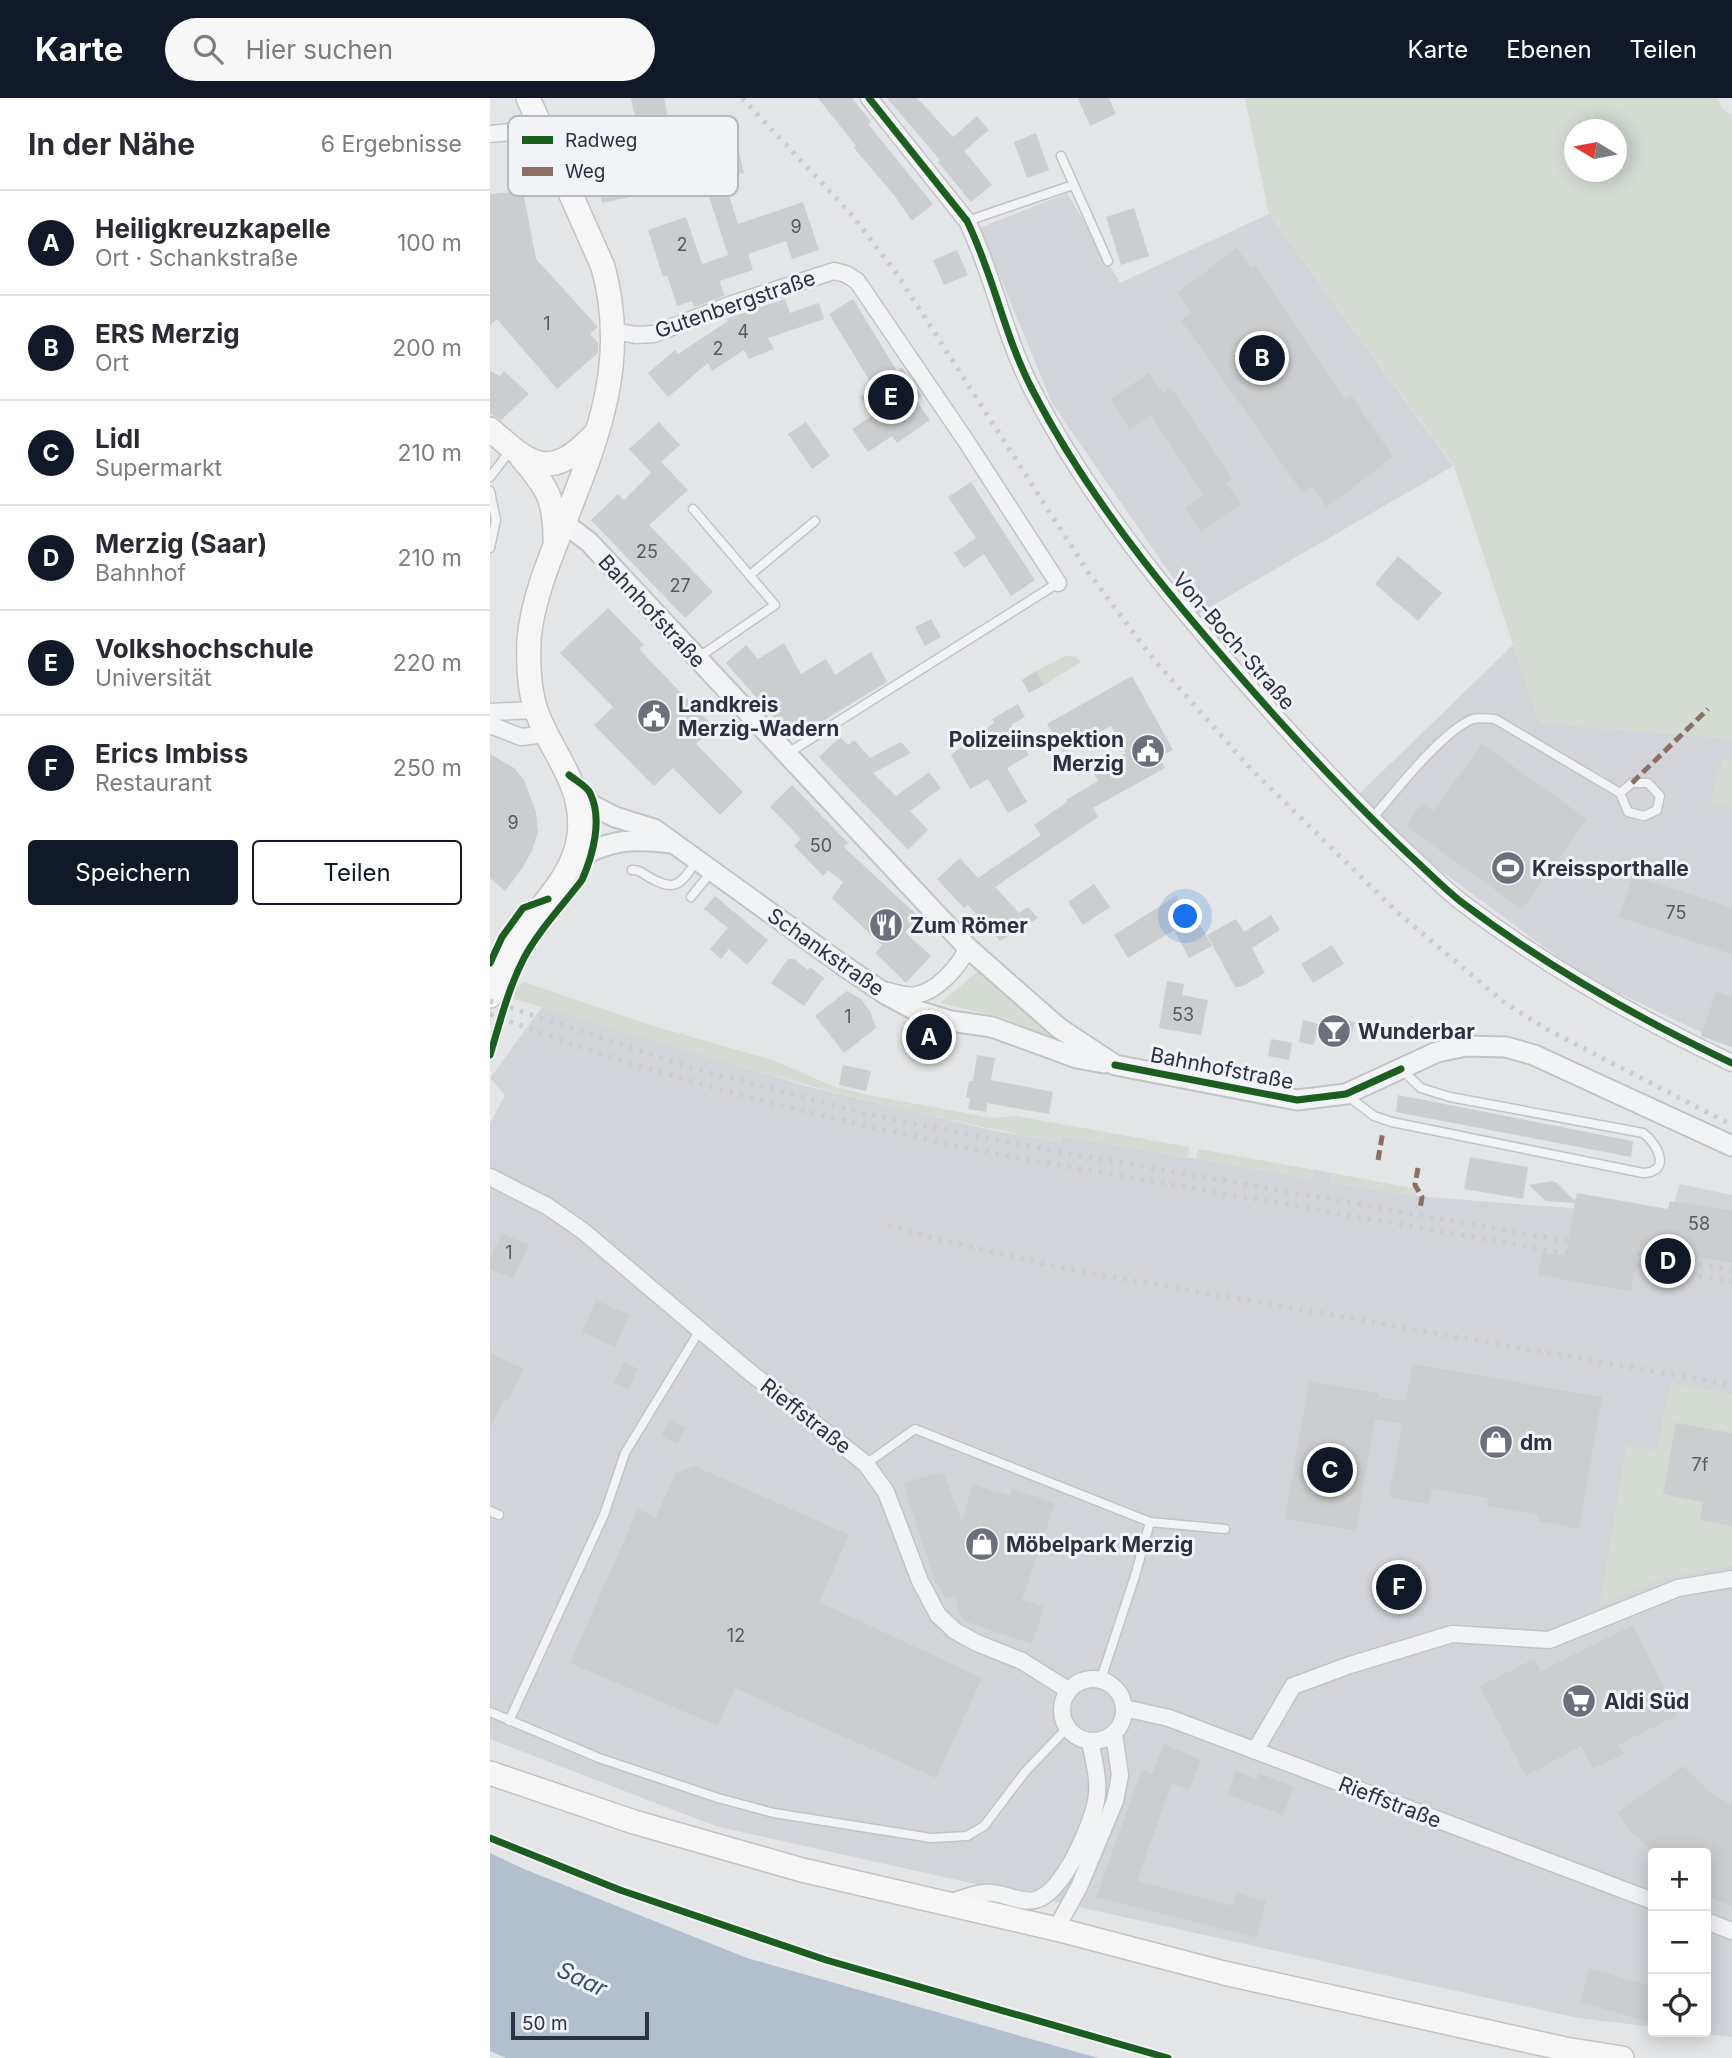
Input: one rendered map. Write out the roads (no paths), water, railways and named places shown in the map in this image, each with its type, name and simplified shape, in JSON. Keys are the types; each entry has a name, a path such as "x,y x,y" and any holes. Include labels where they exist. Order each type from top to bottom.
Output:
{"main road":[{"path":"528,98 536,116"},
{"path":"490,996 520,935 559,883 571,862 579,837 578,799 536,709 529,662 531,628 538,593 598,432 608,393 615,331 611,296 603,267 571,196"},
{"path":"490,429 515,451 543,483 555,518 555,546"},
{"path":"515,451 539,464 561,461 576,454 598,432"},
{"path":"490,1773 634,1822 802,1870 1056,1929 1224,1973 1565,2049 1622,2058"}],"street":[{"name":"Von-Boch-Straße","path":"869,98 967,221 977,242 1013,349 1033,391 1102,504 1184,613 1333,781 1371,820 1459,900 1546,960 1618,1003 1732,1063"},
{"path":"490,135 508,131"},
{"name":"Gutenbergstraße","path":"615,331 636,335 654,334 732,304 834,271 846,274 857,281 1058,583"},
{"name":"Bahnhofstraße","path":"564,523 589,542 968,948 1059,1028 1115,1065 1297,1100 1346,1094 1447,1049 1466,1046 1506,1047 1534,1055 1732,1146"},
{"path":"490,712 536,709"},
{"path":"490,725 522,737 546,734"},
{"name":"Schankstraße","path":"578,799 615,817 654,829 887,996 934,1017 992,1027 1077,1058 1115,1065"},
{"name":"Schankstraße","path":"571,862 590,851 620,841 644,840 672,844"},
{"path":"864,980 890,992 913,996 920,994 928,991 960,964 968,948"},
{"name":"Rieffstraße","path":"490,1177 547,1206 583,1231 866,1464 886,1492 920,1581 938,1615 955,1631 1021,1661 1068,1690"},
{"path":"1255,1751 1293,1686 1350,1665 1452,1634 1549,1640 1678,1588 1732,1579"},
{"path":"1101,1679 1117,1690 1124,1708 1120,1726 1114,1734 1107,1739 1090,1742 1073,1735 1062,1719 1061,1709 1068,1690 1083,1680 1101,1679"},
{"name":"Rieffstraße","path":"1124,1708 1156,1714 1648,1899"},
{"path":"1056,1929 1080,1887 1115,1801 1120,1775 1114,1734"},
{"path":"944,1903 990,1892 1035,1900 1051,1892 1070,1866 1096,1800 1095,1767 1090,1742"},
{"path":"1711,1923 1732,1931"}],"lane":[{"path":"1061,156 1108,261"},
{"path":"967,221 1073,184"},
{"path":"490,477 515,451"},
{"path":"490,491 496,520 490,548"},
{"path":"693,509 775,605 696,659"},
{"path":"750,575 815,521"},
{"path":"786,755 1058,583"},
{"path":"1371,820 1418,765 1460,726 1475,718 1494,719 1620,793 1628,812 1644,816 1657,810 1660,796 1648,783 1632,783 1620,793"},
{"path":"632,870 638,870 664,886 671,886 705,865"},
{"path":"691,898 705,865"},
{"path":"1346,1094 1374,1116 1392,1122 1643,1173 1651,1173 1658,1167 1660,1159 1655,1141 1643,1133 1436,1094 1422,1088 1401,1069"},
{"path":"509,1721 604,1516 625,1453 700,1329"},
{"path":"866,1464 915,1429 1150,1522 1225,1529"},
{"path":"490,1511 499,1515"},
{"path":"1101,1679 1150,1522"},
{"path":"490,1713 599,1758 718,1798 774,1813 931,1838 967,1836 984,1826 1025,1772 1067,1728"}],"water":[{"name":"Saar","path":"490,1853 747,1958 1098,2058 506,2058 490,2051"}],"railway":[{"path":"742,98 851,214 897,274 1088,572 1154,660 1251,769 1398,913 1505,1003 1548,1030 1732,1125"},
{"path":"490,1001 686,1066 859,1112 1010,1143 1732,1270"},
{"path":"490,1014 617,1059 681,1078 811,1113 942,1143 1732,1282"},
{"path":"888,1225 944,1241 1063,1268 1732,1385"}],"place":[{"name":"ERS Merzig","path":"1262,358"},
{"name":"Volkshochschule","path":"891,397"},
{"name":"Landkreis Merzig-Wadern","path":"654,716"},
{"name":"Polizeiinspektion Merzig","path":"1148,751"},
{"name":"Kreissporthalle","path":"1508,868"},
{"name":"Zum Römer","path":"886,925"},
{"name":"Wunderbar","path":"1334,1031"},
{"name":"Heiligkreuzkapelle","path":"929,1037"},
{"name":"Merzig (Saar)","path":"1668,1261"},
{"name":"dm","path":"1496,1442"},
{"name":"Lidl","path":"1330,1470"},
{"name":"Möbelpark Merzig","path":"982,1544"},
{"name":"Erics Imbiss","path":"1399,1587"},
{"name":"Aldi Süd","path":"1579,1701"}]}
